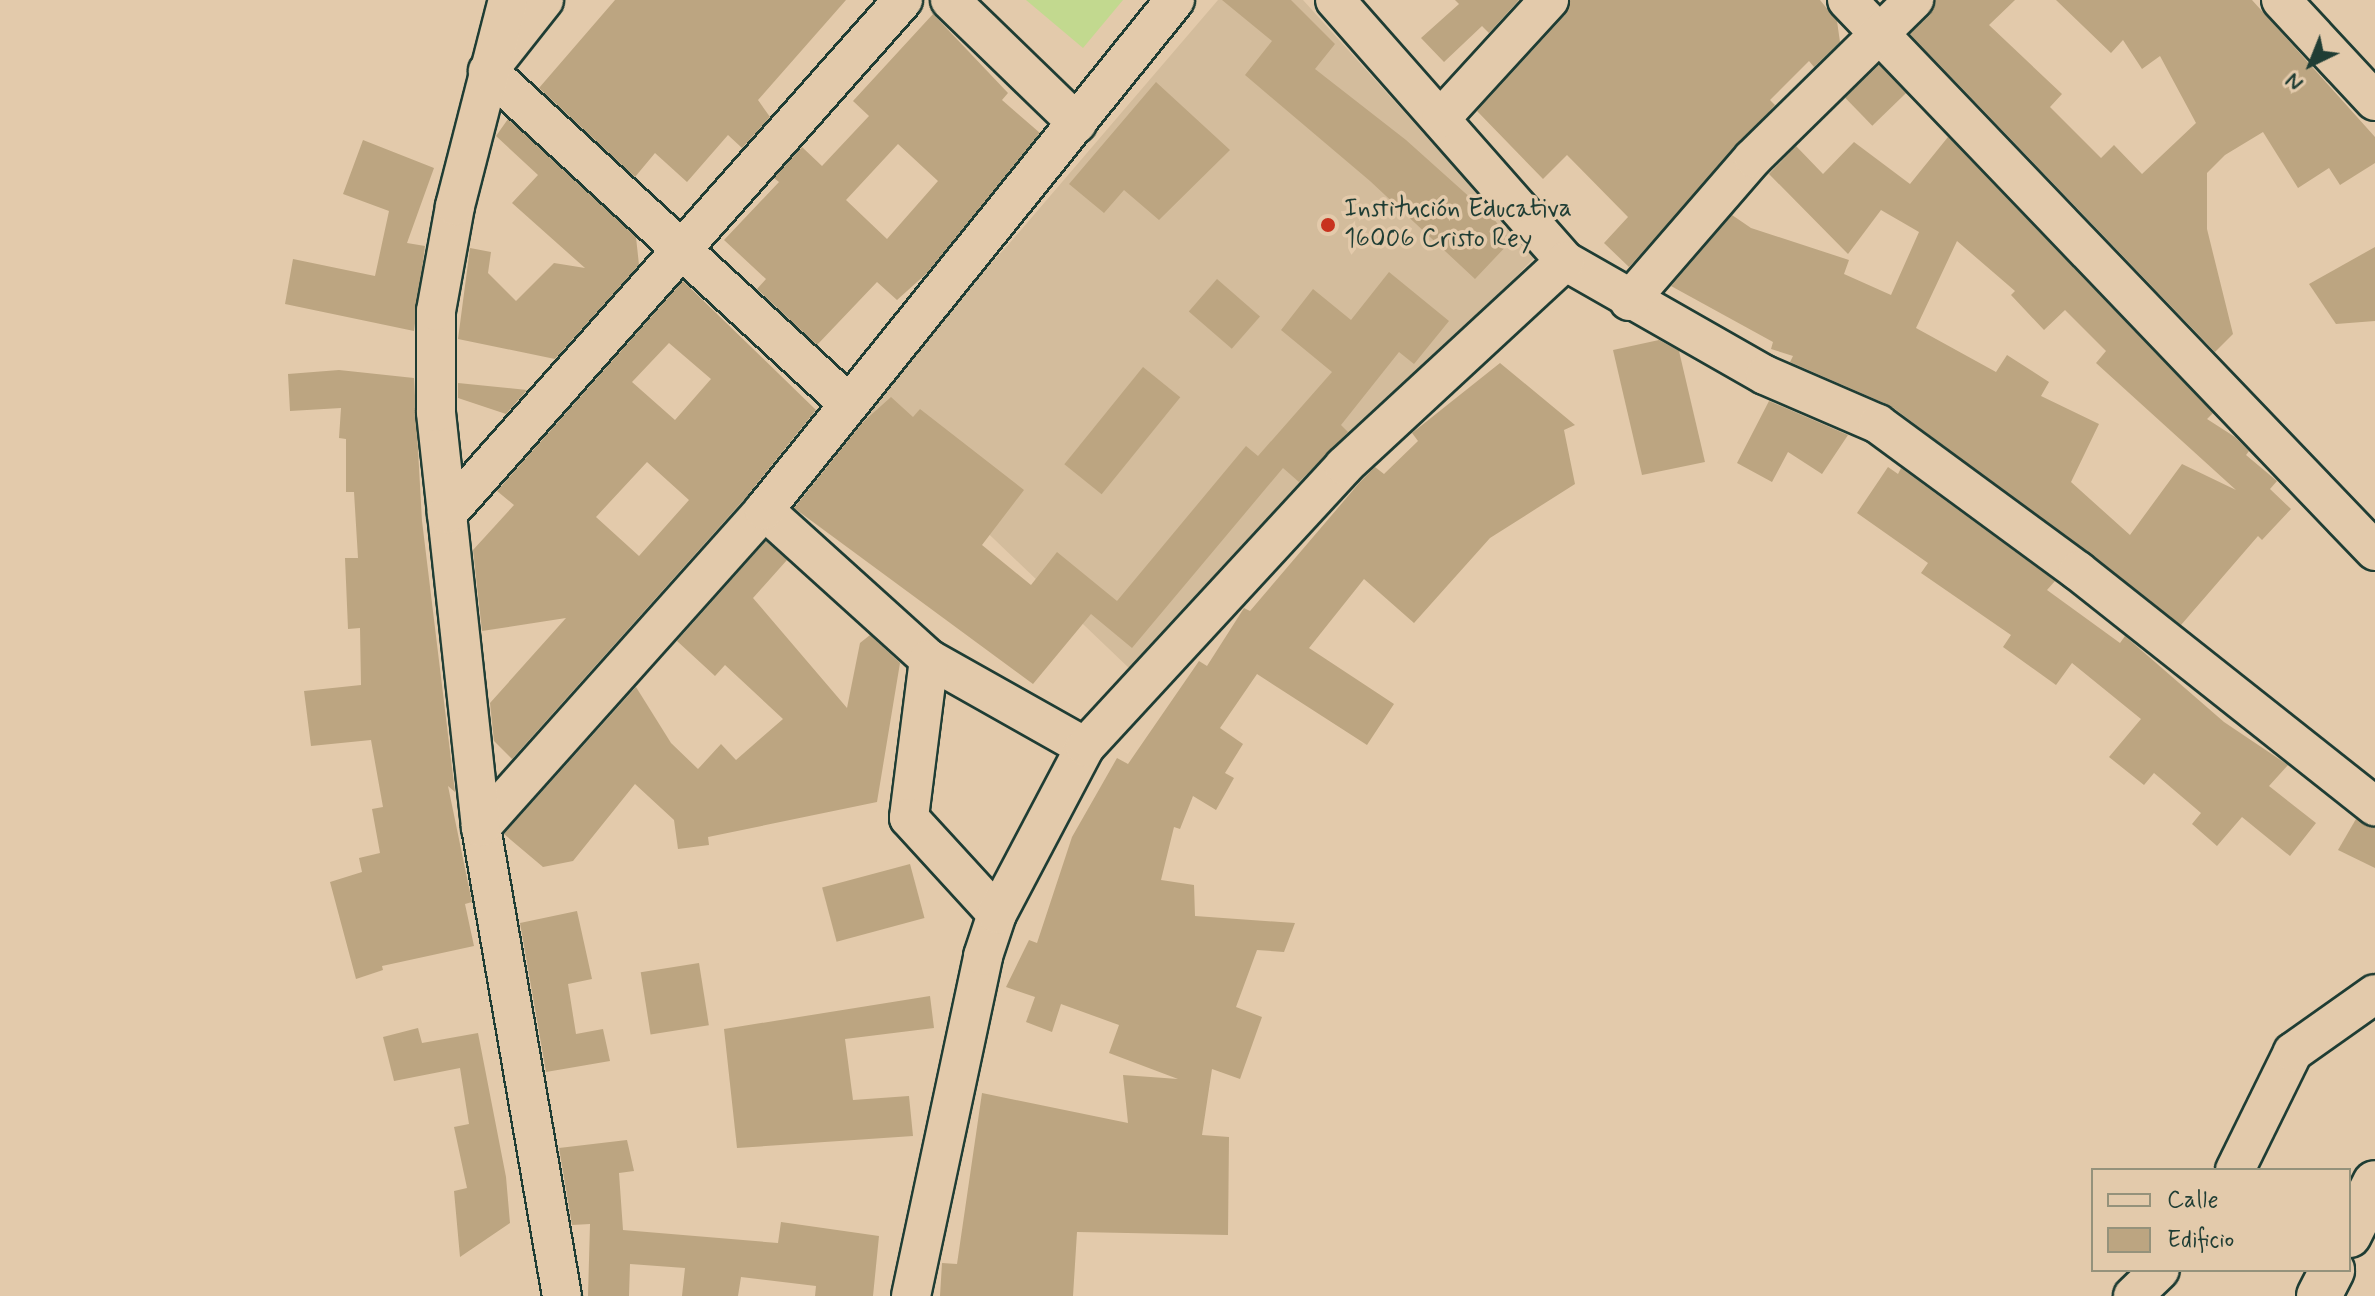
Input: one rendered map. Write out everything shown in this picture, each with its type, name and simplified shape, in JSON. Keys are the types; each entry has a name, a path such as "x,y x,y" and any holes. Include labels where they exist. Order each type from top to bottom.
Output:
{"highway":[{"path":"2351,1231 2375,1183"},
{"path":"2319,1296 2331,1272"}],"street":[{"path":"508,0 488,71 436,311 436,412 481,827 562,1296"},
{"path":"488,71 544,0"},
{"path":"447,514 903,0"},
{"path":"950,0 1077,123"},
{"path":"481,827 764,510 1175,0"},
{"path":"1335,0 1565,261 1629,301 1765,375 1878,424 2078,571 2375,806"},
{"path":"1441,118 1549,0"},
{"path":"1847,0 1878,36 2375,551"},
{"path":"1629,301 1753,158 1914,0"},
{"path":"2281,0 2375,101"},
{"path":"488,71 849,404"},
{"path":"911,1296 983,956 997,914 1085,747 1344,466 1565,261"},
{"path":"764,510 929,659 1085,747"},
{"path":"929,659 909,818 997,914"},
{"path":"2236,1168 2293,1052 2375,994"},
{"path":"2133,1296 2158,1272"}],"shaded area":[{"path":"1218,0 1303,0 1535,257 1130,669 856,407 1008,245"}],"green space":[{"path":"1026,0 1123,0 1083,48"}],"building":[{"path":"615,0 846,0 758,100 770,117 742,148 728,135 687,182 655,153 635,177 539,88"},
{"path":"1222,0 1291,0 1335,44 1315,69 1406,140 1493,218 1511,241 1475,279 1370,181 1245,75 1272,41"},
{"path":"1455,0 1519,0 1489,33 1482,26 1444,62 1421,38 1459,4"},
{"path":"1570,0 1820,0 1837,21 1840,42 1814,67 1809,61 1770,100 1775,105 1629,267 1604,243 1628,217 1567,155 1543,179 1477,111 1565,15"},
{"path":"1935,0 2015,0 1989,25 2062,94 2050,107 2101,158 2114,145 2142,174 2196,123 2160,56 2142,69 2123,40 2111,53 2056,0 2252,0 2375,137 2375,163 2340,185 2329,168 2298,188 2263,132 2225,155 2207,173 2207,229 2233,334 2215,352 1910,34 1930,15"},
{"path":"933,14 1008,93 1002,100 1040,133 927,273 897,300 877,282 817,345 757,289 766,279 724,240 779,182 774,178 802,147 822,166 869,116 853,101","holes":["898,144 938,181 887,239 846,200"]},
{"path":"1879,65 1906,93 1872,126 1845,98"},
{"path":"1156,82 1230,150 1159,220 1124,190 1104,213 1069,184"},
{"path":"508,119 636,237 639,265 555,359 458,339 470,248 491,252 488,273 516,301 554,263 585,268 512,203 538,175 496,136"},
{"path":"1948,137 2213,413 2207,419 2235,437 2249,451 2246,455 2277,481 2270,489 2291,509 2262,540 2258,536 2181,625 1891,406 1790,362 1793,356 1771,349 1773,342 1671,286 1732,215 1751,228 1849,260 1844,274 1891,295 1919,232 1881,210 1848,254 1769,174 1796,146 1823,174 1854,142 1910,184","holes":["1957,241 2015,291 2011,295 2044,330 2065,310 2106,351 2096,363 2236,490 2182,464 2130,535 2071,482 2099,424 2041,396 2049,382 2007,355 1996,372 1916,328"]},
{"path":"363,140 434,168 407,243 425,246 414,331 285,304 293,259 375,276 389,211 343,194"},
{"path":"2375,247 2375,321 2336,324 2309,284"},
{"path":"1389,272 1449,321 1414,364 1399,352 1341,425 1348,432 1299,482 1283,468 1132,648 1091,614 1033,684 794,508 863,422 891,397 913,417 920,409 1024,490 982,545 1031,585 1057,552 1117,601 1246,446 1258,456 1332,372 1281,330 1313,289 1351,320"},
{"path":"1217,279 1260,316 1232,349 1189,311"},
{"path":"683,281 816,410 747,496 512,759 494,741 490,703 566,618 482,631 473,550 514,505 497,491","holes":["669,343 711,379 675,420 632,382","647,462 689,500 639,556 596,517"]},
{"path":"1659,340 1679,351 1705,462 1642,475 1613,350"},
{"path":"1500,363 1575,425 1564,430 1575,484 1490,538 1414,623 1364,579 1309,648 1394,704 1367,745 1257,674 1220,728 1243,744 1225,773 1234,778 1216,810 1193,796 1180,829 1174,827 1161,880 1194,885 1195,916 1295,923 1284,952 1257,950 1236,1007 1262,1017 1240,1079 1212,1069 1202,1135 1229,1137 1228,1235 1077,1232 1073,1296 940,1296 942,1263 957,1264 982,1093 1128,1123 1123,1075 1178,1079 1109,1053 1119,1025 1061,1004 1052,1032 1026,1022 1035,997 1006,987 1029,940 1037,943 1072,837 1117,758 1128,764 1199,661 1207,666 1244,608 1250,611 1360,482 1375,467 1384,474 1418,441 1412,433"},
{"path":"1143,367 1180,397 1102,494 1064,464"},
{"path":"339,370 414,378 422,521 455,792 448,786 472,902 465,904 474,946 382,966 383,970 356,979 330,882 362,872 359,858 380,853 372,809 383,807 371,740 311,746 304,691 361,685 360,628 348,629 345,558 358,558 354,492 346,492 346,439 339,438 341,408 290,411 288,374"},
{"path":"458,383 527,390 506,414 458,398"},
{"path":"1769,401 1848,435 1822,474 1788,452 1772,482 1737,463"},
{"path":"1888,467 1898,474 1901,468 2055,581 2047,590 2120,643 2125,636 2224,722 2288,765 2269,786 2316,823 2290,856 2242,817 2217,846 2192,824 2201,813 2154,773 2144,785 2109,757 2141,719 2072,663 2056,685 2003,647 2011,635 1921,573 1928,563 1857,513"},
{"path":"766,541 787,560 753,598 847,708 860,643 870,635 900,663 877,802 708,837 709,845 678,849 674,820 635,784 573,861 543,867 504,834 636,687 671,743 698,769 721,744 736,760 783,719 725,665 715,676 677,641"},
{"path":"2356,819 2375,828 2375,868 2338,850"},
{"path":"910,864 924,918 837,942 822,888"},
{"path":"577,911 592,979 568,984 576,1034 603,1029 610,1061 546,1072 520,923"},
{"path":"699,963 709,1025 651,1034 641,972"},
{"path":"930,996 934,1028 845,1039 853,1100 909,1096 913,1136 737,1148 724,1029"},
{"path":"418,1028 422,1043 478,1033 506,1177 510,1223 460,1257 454,1191 467,1188 454,1127 469,1124 460,1068 394,1081 383,1037"},
{"path":"627,1140 634,1171 619,1173 623,1230 778,1243 781,1222 879,1236 873,1296 815,1296 816,1286 741,1277 738,1296 682,1296 685,1268 630,1264 629,1296 588,1296 590,1224 572,1225 559,1148"}],"place":[{"name":"Institución Educativa 16006 Cristo Rey","path":"1328,225"}]}
